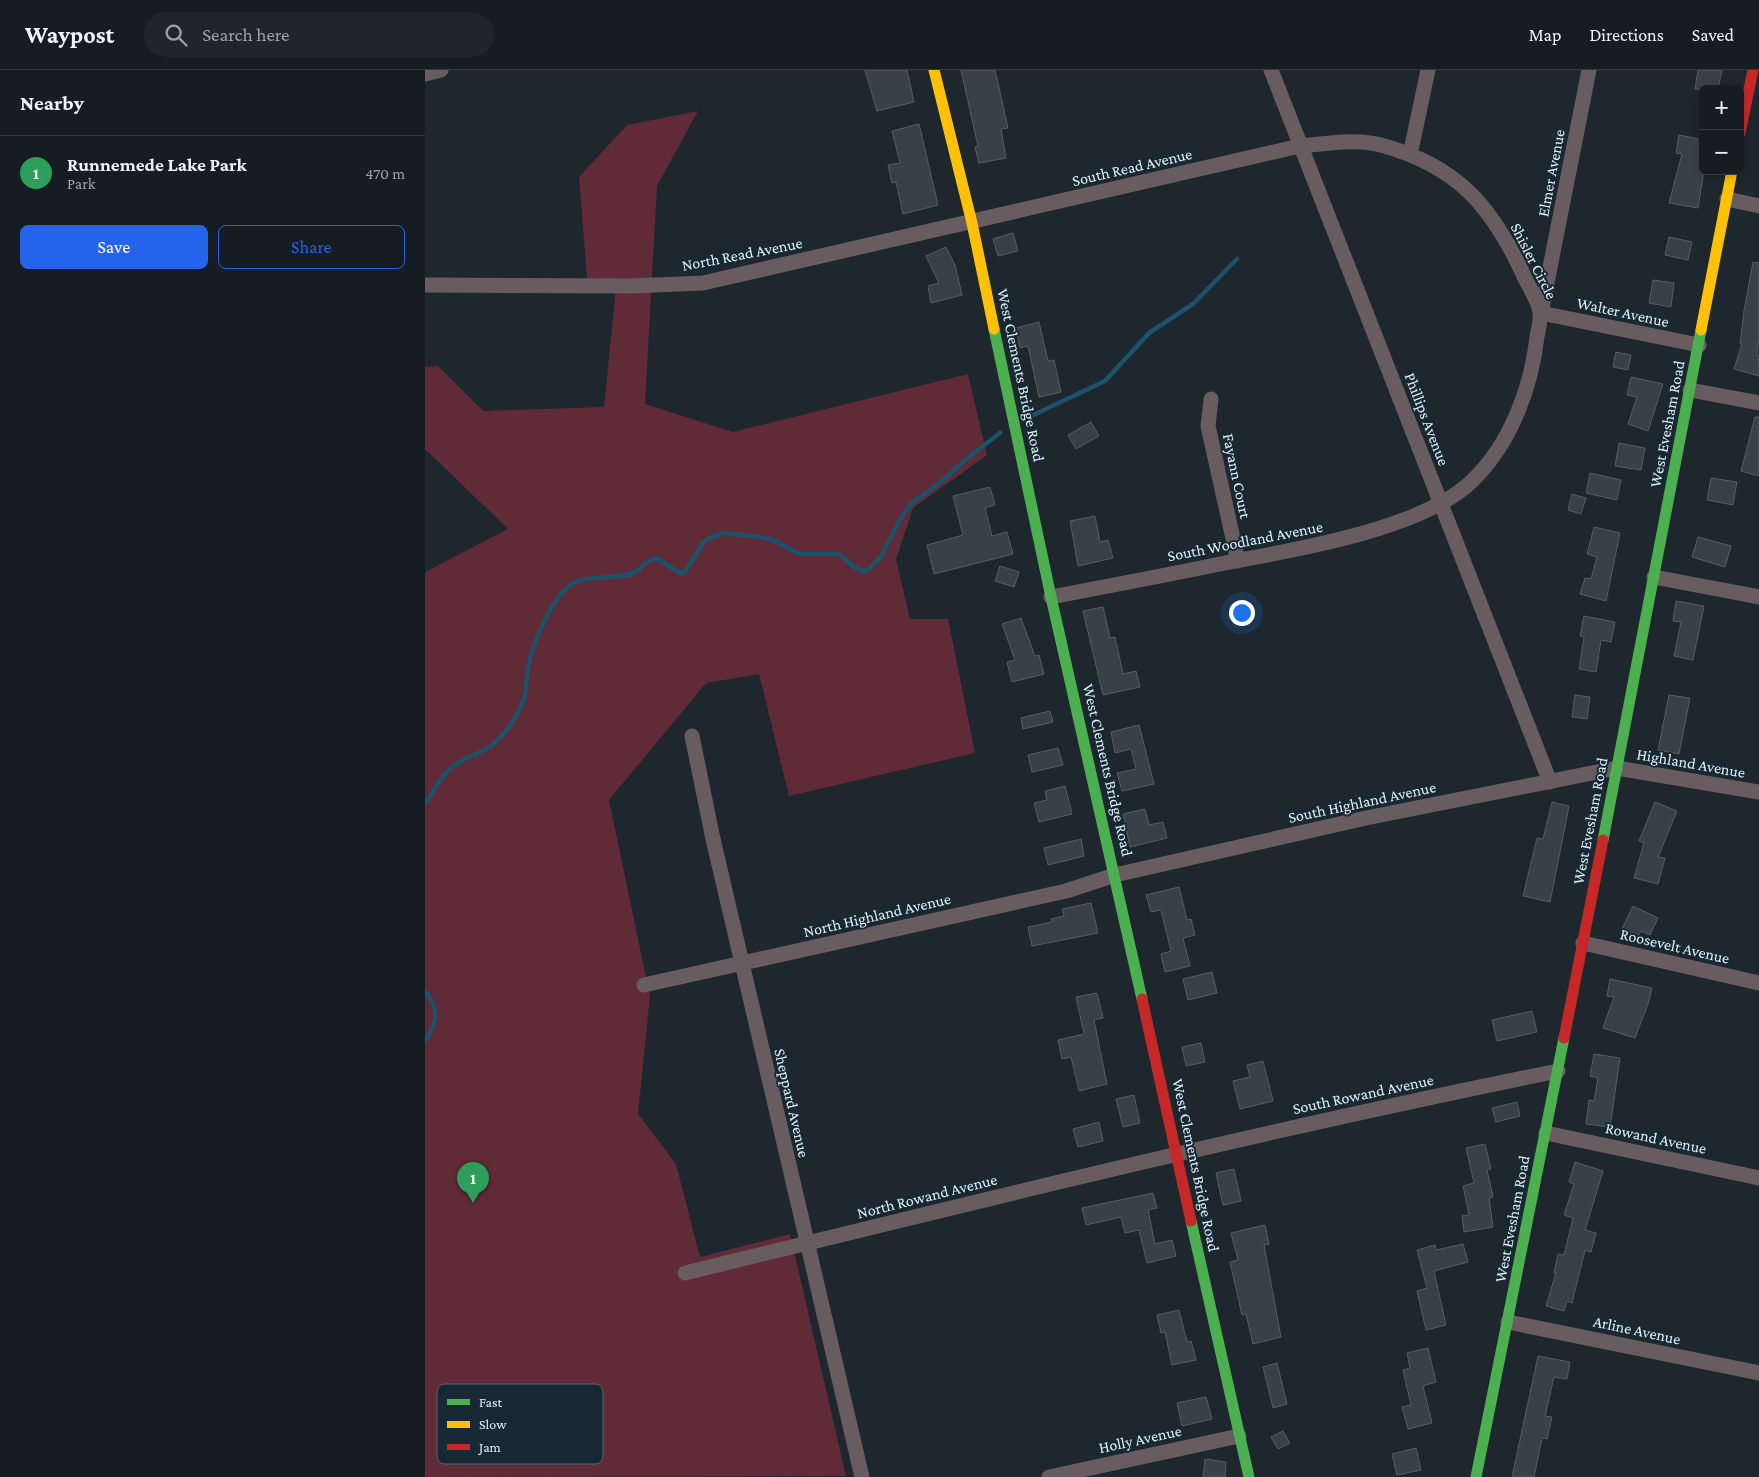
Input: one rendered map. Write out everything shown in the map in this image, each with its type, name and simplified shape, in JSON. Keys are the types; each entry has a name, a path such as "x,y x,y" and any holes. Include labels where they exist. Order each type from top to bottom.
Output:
{"main road":[{"name":"West Clements Bridge Road","path":"934,70 972,223 1051,597 1249,1477"},
{"path":"1741,130 1753,70"},
{"name":"West Evesham Road","path":"1476,1477 1546,1133 1731,175"}],"street":[{"path":"425,74 441,70"},
{"name":"Phillips Avenue","path":"1271,70 1550,782"},
{"path":"1410,155 1428,70"},
{"name":"Elmer Avenue","path":"1541,312 1589,70"},
{"name":"Shisler Circle","path":"1300,146 1343,142 1379,144 1410,155 1456,179 1479,201 1509,244 1541,312 1534,366 1521,409 1496,451 1471,482 1441,504"},
{"name":"South Read Avenue","path":"972,223 1300,146"},
{"path":"1727,199 1759,206"},
{"name":"North Read Avenue","path":"425,285 631,286 703,282 972,223"},
{"name":"Walter Avenue","path":"1541,312 1699,346"},
{"path":"1690,390 1759,404"},
{"name":"Fayann Court","path":"1211,399 1208,426 1238,561"},
{"name":"South Woodland Avenue","path":"1051,597 1339,540 1402,520 1441,504"},
{"path":"1654,577 1759,598"},
{"name":"Sheppard Avenue","path":"692,736 742,963 862,1477"},
{"name":"South Highland Avenue","path":"1115,875 1366,818 1617,768"},
{"name":"Highland Avenue","path":"1617,768 1759,792"},
{"name":"North Highland Avenue","path":"644,985 1066,891 1115,875"},
{"name":"Roosevelt Avenue","path":"1583,943 1759,983"},
{"name":"South Rowand Avenue","path":"1176,1153 1413,1100 1558,1071"},
{"name":"Rowand Avenue","path":"1546,1133 1759,1178"},
{"name":"North Rowand Avenue","path":"685,1273 1176,1153"},
{"name":"Arline Avenue","path":"1508,1322 1759,1373"},
{"name":"Holly Avenue","path":"1049,1477 1239,1436"}],"shaded area":[{"path":"698,111 657,186 645,404 733,432 968,374 987,455 913,508 896,559 910,619 948,619 975,753 789,796 759,674 706,683 609,800 650,996 638,1114 676,1164 700,1257 790,1234 846,1476 425,1477 425,572 508,529 425,449 425,367 438,366 483,411 604,407 616,287 588,290 579,177 627,125"}],"building":[{"path":"865,70 907,70 914,102 877,111"},
{"path":"961,70 995,70 1008,128 1001,129 1006,158 979,163 975,147 978,146"},
{"path":"1698,70 1722,70 1719,85 1699,85 1699,89 1695,89"},
{"path":"919,124 938,205 903,214 896,182 892,183 888,165 900,163 892,131"},
{"path":"1679,135 1699,139 1699,175 1703,175 1703,177 1698,208 1669,203 1682,154 1676,153"},
{"path":"1013,233 1018,251 998,256 993,239"},
{"path":"1669,237 1692,242 1688,260 1665,255"},
{"path":"946,247 955,265 962,295 931,303 928,286 939,283 926,256"},
{"path":"1753,262 1759,263 1759,337 1757,355 1759,356 1759,376 1734,369 1742,344 1740,344 1744,311"},
{"path":"1653,280 1674,283 1671,307 1649,303"},
{"path":"1039,322 1048,361 1054,360 1061,392 1039,397 1028,346 1020,348 1016,328"},
{"path":"1616,352 1631,355 1628,370 1613,367"},
{"path":"1631,377 1663,384 1648,431 1628,424 1637,397 1627,395"},
{"path":"1755,417 1759,417 1759,476 1741,471"},
{"path":"1091,422 1099,436 1076,449 1068,435"},
{"path":"1619,443 1645,448 1641,470 1615,466"},
{"path":"1590,473 1621,480 1617,500 1586,493"},
{"path":"1711,478 1737,482 1733,505 1707,500"},
{"path":"990,487 995,505 985,508 992,536 1007,532 1013,554 934,574 927,545 963,535 953,496"},
{"path":"1572,494 1586,498 1581,514 1568,510"},
{"path":"1095,516 1100,542 1108,540 1113,558 1078,566 1070,521"},
{"path":"1594,527 1620,533 1606,601 1580,594 1585,578 1591,579 1597,557 1587,554"},
{"path":"1698,537 1731,546 1725,567 1692,557"},
{"path":"1000,566 1019,572 1014,587 995,581"},
{"path":"1676,601 1704,606 1693,660 1674,656 1681,622 1673,621"},
{"path":"1103,607 1110,638 1115,637 1123,674 1136,671 1140,687 1103,695 1083,611"},
{"path":"1584,616 1615,622 1611,642 1601,640 1596,672 1579,669 1584,637 1580,636"},
{"path":"1021,618 1035,656 1039,655 1044,674 1012,682 1007,662 1015,660 1002,624"},
{"path":"1575,695 1590,697 1587,719 1572,717"},
{"path":"1669,695 1690,698 1679,754 1658,750"},
{"path":"1050,711 1053,722 1023,729 1021,718"},
{"path":"1139,725 1154,784 1122,791 1117,773 1136,769 1131,749 1115,753 1111,732"},
{"path":"1058,748 1063,765 1032,772 1028,755"},
{"path":"1065,786 1072,814 1039,822 1034,803 1047,800 1045,791"},
{"path":"1552,802 1569,806 1550,902 1523,896 1537,838 1543,839"},
{"path":"1655,802 1677,811 1658,857 1665,858 1658,884 1634,878 1644,843 1639,841"},
{"path":"1145,809 1149,825 1163,822 1167,838 1130,847 1123,814"},
{"path":"1081,839 1084,856 1048,865 1044,848"},
{"path":"1179,887 1187,920 1191,919 1195,935 1183,938 1190,966 1165,972 1161,954 1171,951 1161,910 1151,912 1146,895"},
{"path":"1091,903 1098,933 1032,946 1028,927 1052,922 1051,919 1064,916 1062,909"},
{"path":"1633,906 1658,918 1650,935 1641,931 1638,937 1622,929"},
{"path":"1212,972 1217,993 1188,1000 1183,979"},
{"path":"1610,979 1652,988 1635,1038 1603,1028 1614,997 1607,996"},
{"path":"1097,993 1103,1018 1094,1020 1107,1084 1079,1091 1071,1057 1062,1059 1058,1040 1084,1034 1076,997"},
{"path":"1532,1011 1537,1032 1497,1041 1492,1020"},
{"path":"1201,1043 1205,1062 1186,1066 1182,1047"},
{"path":"1594,1054 1620,1058 1610,1127 1586,1124 1589,1100 1594,1101 1598,1078 1590,1076"},
{"path":"1263,1061 1273,1101 1240,1109 1233,1081 1250,1077 1247,1065"},
{"path":"1134,1095 1140,1123 1123,1127 1116,1099"},
{"path":"1517,1102 1520,1116 1496,1122 1492,1108"},
{"path":"1099,1122 1103,1141 1078,1147 1073,1129"},
{"path":"1485,1144 1491,1169 1487,1170 1493,1197 1489,1198 1493,1227 1464,1232 1462,1216 1469,1215 1463,1186 1474,1183 1466,1148"},
{"path":"1575,1162 1603,1171 1585,1230 1596,1233 1591,1252 1585,1250 1572,1303 1567,1301 1564,1311 1546,1306 1556,1273 1554,1273 1558,1254 1564,1255 1573,1218 1564,1215 1574,1184 1569,1182"},
{"path":"1234,1169 1241,1201 1223,1205 1216,1173"},
{"path":"1153,1193 1157,1208 1148,1210 1155,1244 1172,1240 1176,1256 1147,1263 1139,1230 1125,1233 1121,1217 1086,1225 1082,1208"},
{"path":"1265,1225 1269,1244 1264,1245 1281,1337 1253,1344 1246,1314 1242,1315 1230,1262 1238,1260 1231,1233"},
{"path":"1463,1244 1468,1262 1434,1271 1446,1325 1426,1330 1417,1291 1427,1288 1417,1250 1435,1245 1436,1250"},
{"path":"1179,1310 1187,1342 1191,1341 1196,1360 1172,1365 1165,1332 1161,1333 1157,1315"},
{"path":"1428,1348 1436,1382 1423,1386 1432,1423 1408,1429 1402,1407 1411,1405 1403,1370 1410,1368 1407,1353"},
{"path":"1538,1356 1570,1362 1567,1379 1554,1377 1545,1416 1552,1417 1547,1439 1542,1438 1534,1477 1512,1477"},
{"path":"1277,1363 1287,1404 1273,1408 1263,1367"},
{"path":"1206,1397 1212,1419 1182,1426 1177,1403"},
{"path":"1283,1431 1290,1443 1278,1449 1271,1437"},
{"path":"1416,1448 1421,1470 1397,1475 1392,1454"},
{"path":"1205,1459 1226,1462 1225,1477 1203,1477"}],"waterway":[{"path":"1031,416 1105,381 1149,333 1193,304 1237,259"},
{"path":"425,804 441,779 452,767 493,744 511,724 524,698 527,672 534,646 546,618 561,594 569,586 584,579 631,574 649,560 656,558 680,573 685,572 703,543 709,538 725,533 761,537 778,542 799,554 840,554 854,567 863,571 868,570 881,557 901,518 912,503 941,482 966,459 1000,433"},
{"path":"425,991 435,1010 435,1021 425,1041"}],"traffic: fast":[{"path":"994,329 1051,597 1142,999"},
{"path":"1603,840 1701,330"},
{"path":"1476,1477 1564,1038"},
{"path":"1191,1221 1249,1477"}],"traffic: slow":[{"path":"934,70 972,223 994,329"},
{"path":"1701,330 1731,175"}],"traffic: jam":[{"path":"1741,130 1753,70"},
{"path":"1564,1038 1603,840"},
{"path":"1142,999 1191,1221"}],"place":[{"name":"Runnemede Lake Park","path":"473,1203"}]}
